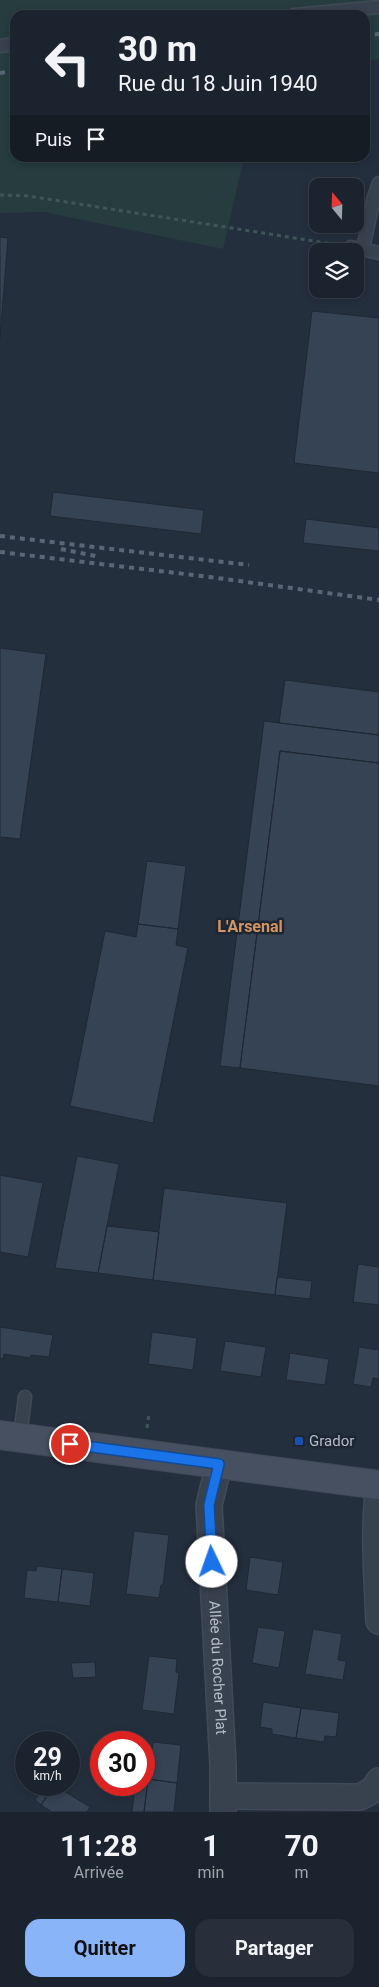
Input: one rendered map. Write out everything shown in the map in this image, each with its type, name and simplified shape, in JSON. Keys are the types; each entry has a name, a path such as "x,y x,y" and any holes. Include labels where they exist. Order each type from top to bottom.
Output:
{"street":[{"path":"10,1436 379,1486 376,1508 379,1621"},
{"name":"Allée du Rocher Plat","path":"219,1464 209,1505 223,1804"},
{"path":"223,1804 360,1797 377,1787"}],"lane":[{"path":"347,10 379,7"},
{"path":"359,243 377,198 379,183"},
{"path":"364,250 379,253"},
{"path":"10,1436 25,1397"}],"path":[{"path":"0,195 28,196 325,243"}],"green space":[{"path":"0,0 379,0 379,59 370,60 370,10 10,10 10,162 243,162 223,249 44,212 0,213"}],"building":[{"path":"0,237 8,238 0,338"},
{"path":"312,311 379,318 379,473 294,463"},
{"path":"53,492 204,510 201,534 50,516"},
{"path":"306,519 379,528 379,551 303,543"},
{"path":"0,648 46,654 20,839 0,837"},
{"path":"285,680 379,692 379,735 279,723"},
{"path":"264,721 379,735 379,763 280,751 240,1068 220,1066"},
{"path":"280,751 379,763 379,1086 240,1068"},
{"path":"147,861 186,866 178,929 138,924"},
{"path":"138,924 178,929 176,945 188,948 153,1123 70,1106 105,931 136,937"},
{"path":"77,1156 119,1164 98,1273 55,1268"},
{"path":"0,1175 43,1183 28,1257 0,1252"},
{"path":"164,1188 287,1203 275,1295 153,1280"},
{"path":"107,1226 159,1232 153,1280 98,1273"},
{"path":"358,1264 379,1267 379,1305 353,1302"},
{"path":"277,1277 312,1281 310,1299 275,1295"},
{"path":"0,1327 53,1335 49,1357 31,1355 30,1358 4,1354 3,1359 0,1358"},
{"path":"152,1332 197,1338 193,1370 148,1364"},
{"path":"225,1341 266,1347 261,1377 220,1371"},
{"path":"359,1347 379,1350 379,1379 373,1378 371,1387 353,1384"},
{"path":"290,1353 329,1359 325,1385 286,1380"},
{"path":"134,1531 169,1535 163,1585 161,1585 159,1598 126,1594"},
{"path":"250,1557 283,1562 278,1595 246,1590"},
{"path":"37,1566 62,1569 58,1602 24,1598 27,1570 36,1571"},
{"path":"62,1569 94,1573 90,1606 58,1602"},
{"path":"258,1627 285,1631 279,1668 252,1663"},
{"path":"313,1629 342,1634 338,1660 346,1661 343,1680 305,1674"},
{"path":"149,1656 177,1659 176,1672 179,1673 174,1714 142,1710"},
{"path":"95,1662 96,1677 73,1678 71,1663"},
{"path":"263,1702 301,1708 296,1738 272,1734 272,1729 260,1727"},
{"path":"301,1708 339,1713 336,1737 325,1736 324,1742 296,1738"},
{"path":"155,1742 181,1745 177,1783 155,1780"},
{"path":"155,1780 177,1783 174,1812 144,1812 146,1796 155,1796"},
{"path":"38,1796 47,1796 41,1805 35,1800"},
{"path":"47,1796 72,1796 90,1807 87,1812 52,1812 41,1805"},
{"path":"134,1796 146,1796 144,1812 132,1812"}],"railway":[{"path":"370,35 379,34"},
{"path":"0,73 10,72"},
{"path":"0,536 249,565"},
{"path":"61,549 100,557"},
{"path":"0,552 210,577 379,600"}],"place":[{"name":"Grador","path":"299,1441"}],"district":[{"name":"L'Arsenal","path":"250,926"}],"route":[{"path":"70,1444 219,1464 209,1505 212,1562"}]}
